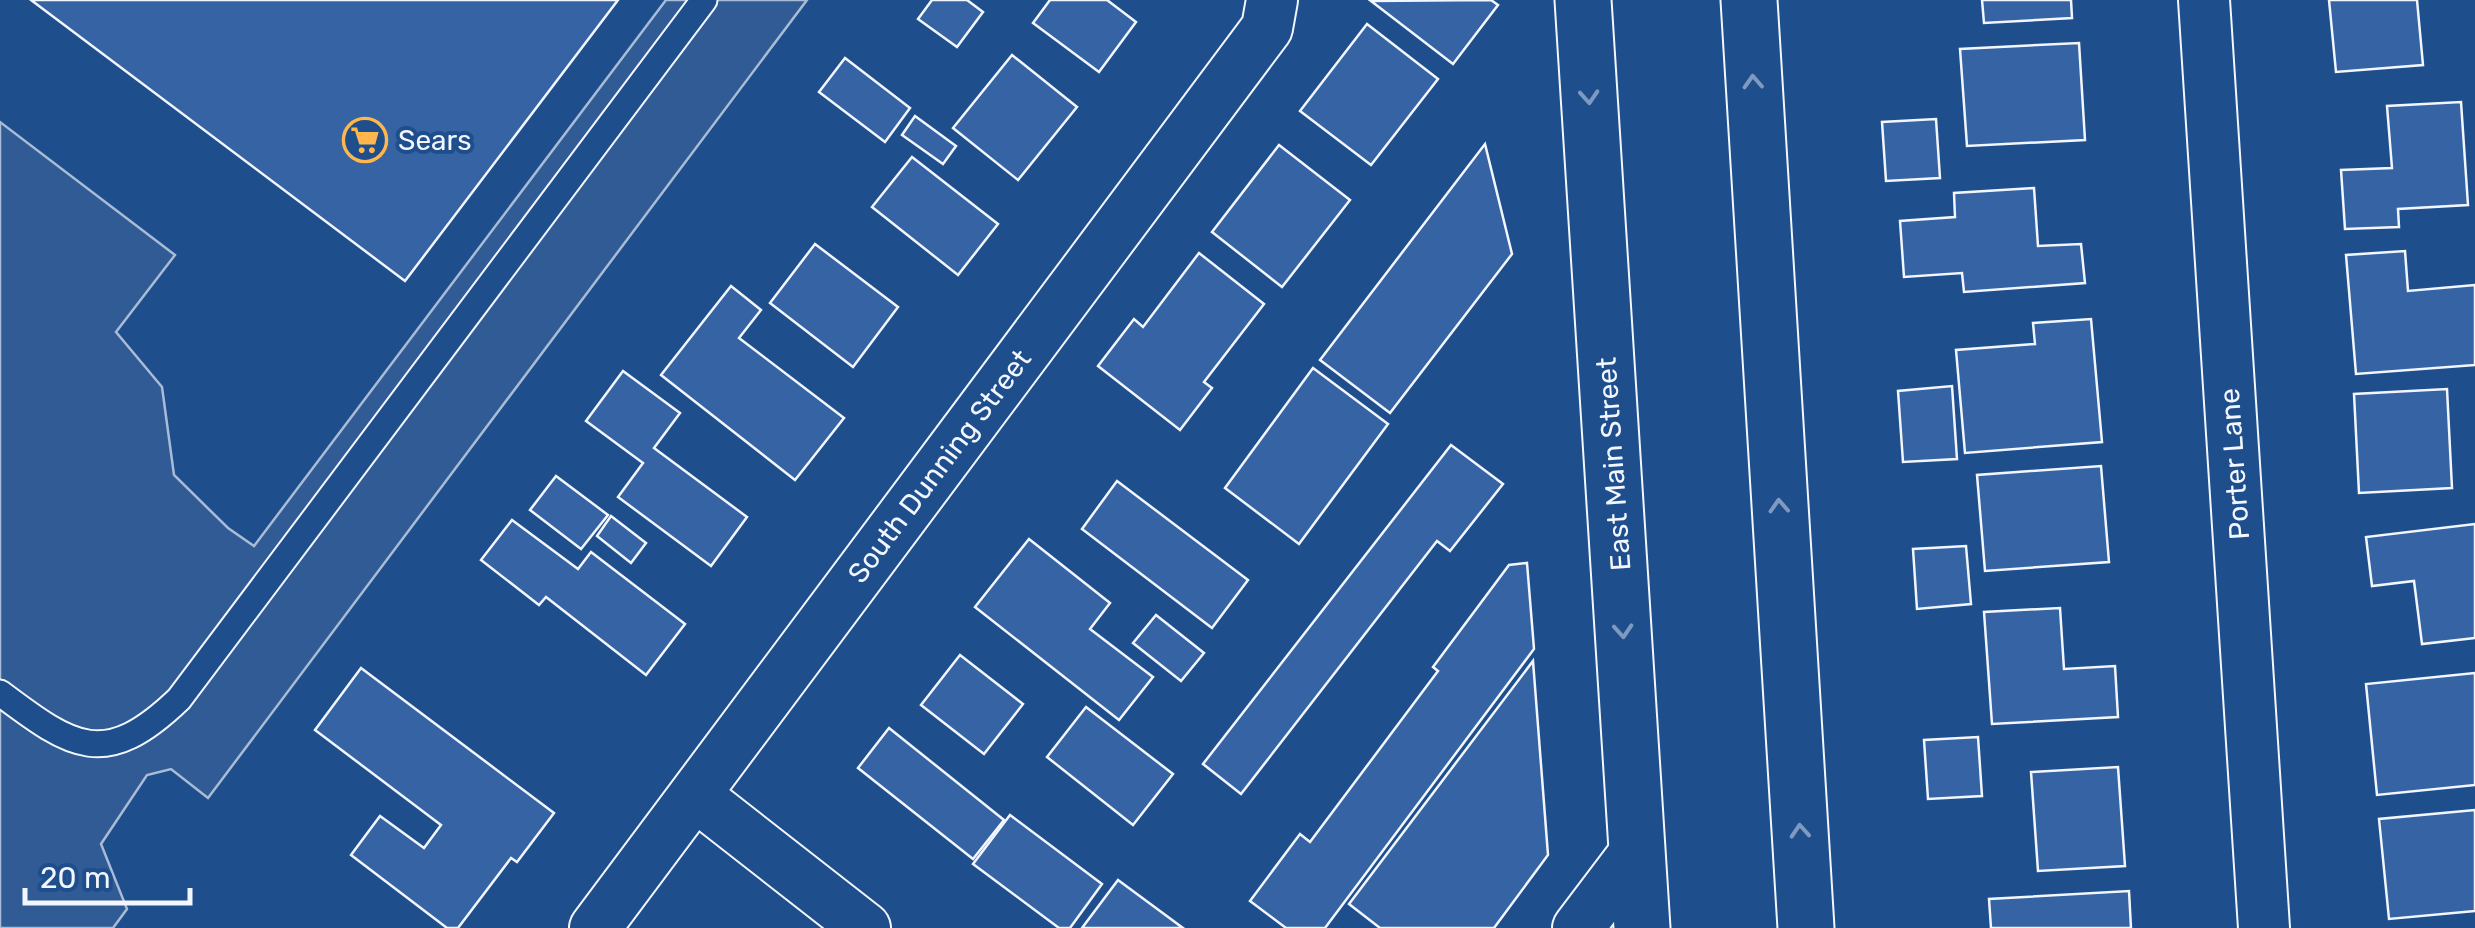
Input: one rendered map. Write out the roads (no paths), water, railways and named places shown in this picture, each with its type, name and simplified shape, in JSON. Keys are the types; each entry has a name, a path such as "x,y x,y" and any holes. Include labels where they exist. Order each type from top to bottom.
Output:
{"main road":[{"name":"East Main Street","path":"1583,0 1642,928"},
{"path":"1749,0 1806,928"}],"street":[{"name":"South Dunning Street","path":"595,928 1266,28 1272,0"},
{"name":"Porter Lane","path":"2204,0 2264,928"},
{"path":"695,795 865,928"},
{"path":"1578,928 1636,850"}],"lane":[{"path":"0,693 47,728 78,743 111,744 150,727 178,699 704,0"}],"place":[{"name":"Sears","path":"365,140"}]}
